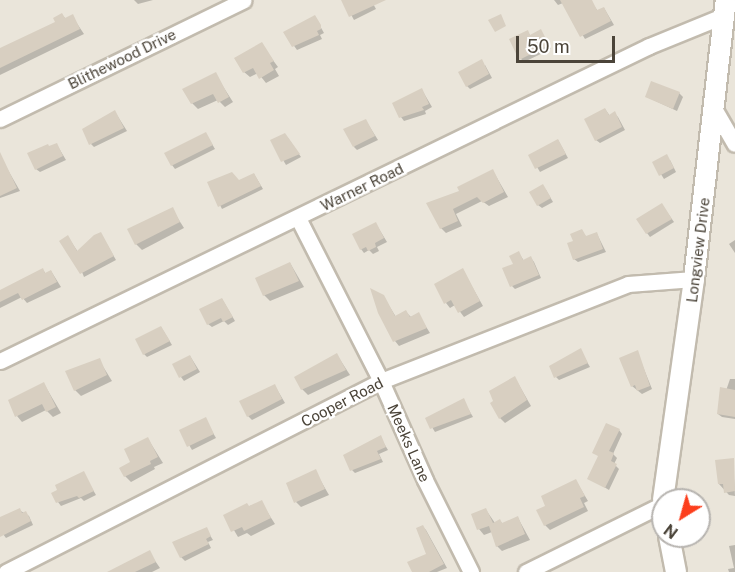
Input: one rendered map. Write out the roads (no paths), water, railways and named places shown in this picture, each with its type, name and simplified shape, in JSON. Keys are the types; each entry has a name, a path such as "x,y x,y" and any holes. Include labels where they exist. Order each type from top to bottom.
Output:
{"street":[{"name":"Blithewood Drive","path":"0,119 244,0"},
{"name":"Longview Drive","path":"665,488 694,279 725,8"},
{"name":"Warner Road","path":"0,361 298,218 725,8"},
{"path":"715,110 735,144"},
{"name":"Meeks Lane","path":"298,218 381,381 471,572"},
{"name":"Cooper Road","path":"6,572 381,381 628,284 694,279"},
{"path":"526,572 651,509"},
{"path":"671,548 676,572"}]}
